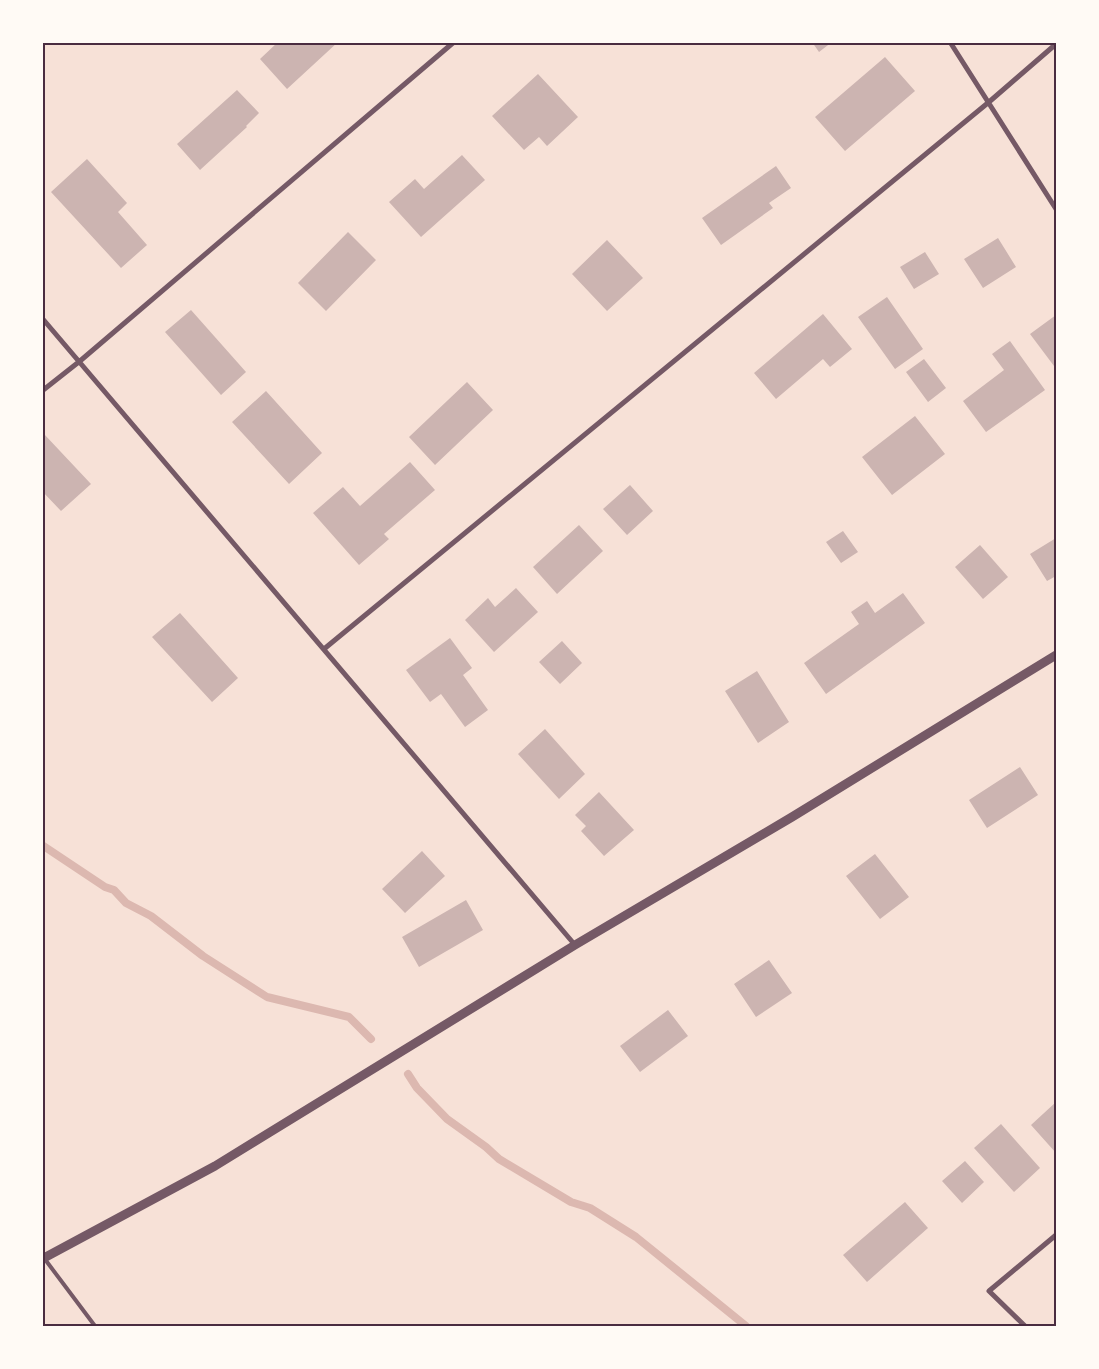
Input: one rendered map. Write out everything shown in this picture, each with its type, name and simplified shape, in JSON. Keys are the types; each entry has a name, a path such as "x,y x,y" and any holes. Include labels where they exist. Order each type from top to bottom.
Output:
{"street":[{"path":"42,391 80,361 454,42"},
{"path":"950,42 1056,209"},
{"path":"324,649 989,102 1056,44"},
{"path":"42,318 575,945"},
{"path":"44,1259 215,1166 575,945 784,822 1056,655"},
{"path":"1025,1326 989,1291 1056,1235"}],"lane":[{"path":"44,1259 95,1326"}],"building":[{"path":"278,42 338,42 287,89 260,59"},
{"path":"812,42 832,42 819,52"},
{"path":"885,57 915,91 845,151 815,117"},
{"path":"538,74 578,117 547,146 539,137 524,150 492,116"},
{"path":"237,90 259,113 247,127 200,170 177,144"},
{"path":"462,155 485,180 421,237 389,202 415,179 424,189"},
{"path":"87,159 127,203 118,212 147,245 121,268 51,192"},
{"path":"776,166 791,188 769,203 773,208 721,245 702,218"},
{"path":"348,232 376,260 326,311 298,283"},
{"path":"998,238 1016,267 983,288 964,259"},
{"path":"607,240 643,278 607,311 572,274"},
{"path":"925,252 939,274 914,289 900,267"},
{"path":"887,297 923,349 895,369 858,317"},
{"path":"191,310 246,372 221,395 165,332"},
{"path":"823,314 852,349 830,367 823,359 776,399 754,373"},
{"path":"1056,315 1056,365 1054,366 1030,334"},
{"path":"1010,341 1045,390 986,432 963,401 1004,370 992,354"},
{"path":"924,359 946,388 928,402 906,372"},
{"path":"467,382 493,410 435,465 409,437"},
{"path":"266,391 322,453 289,484 232,422"},
{"path":"915,416 945,454 892,495 862,457"},
{"path":"44,434 91,484 61,511 42,491 42,435"},
{"path":"410,462 435,490 384,534 389,539 359,565 313,513 343,487 360,506"},
{"path":"630,485 653,511 627,535 603,509"},
{"path":"579,525 603,551 557,594 533,567"},
{"path":"843,531 858,552 841,563 826,542"},
{"path":"1056,538 1056,576 1047,581 1030,554"},
{"path":"980,545 1008,577 983,599 955,567"},
{"path":"516,588 538,612 494,652 465,620 488,598 495,607"},
{"path":"903,593 925,623 826,694 804,663 859,624 851,612 867,601 875,613"},
{"path":"180,613 238,678 212,702 152,637"},
{"path":"450,638 472,668 463,675 488,710 465,727 441,694 430,702 406,670"},
{"path":"562,641 582,663 560,684 539,662"},
{"path":"757,671 789,722 758,743 725,691"},
{"path":"545,729 585,774 559,799 518,754"},
{"path":"1020,767 1038,795 987,828 969,800"},
{"path":"599,792 634,830 604,856 581,831 586,826 575,815"},
{"path":"422,851 445,876 405,913 382,889"},
{"path":"875,854 909,897 880,919 846,876"},
{"path":"466,900 483,930 419,967 402,937"},
{"path":"769,960 792,993 756,1017 734,984"},
{"path":"668,1010 688,1036 640,1072 620,1046"},
{"path":"1056,1102 1056,1153 1031,1125"},
{"path":"1001,1124 1040,1168 1014,1192 974,1148"},
{"path":"965,1161 984,1182 962,1203 942,1181"},
{"path":"905,1202 928,1228 867,1282 843,1255"}],"waterway":[{"path":"42,845 105,887 114,890 126,903 151,916 203,956 267,997 349,1017 371,1039"},
{"path":"408,1074 417,1088 447,1119 486,1147 499,1159 571,1202 590,1208 636,1237 746,1326"}]}
